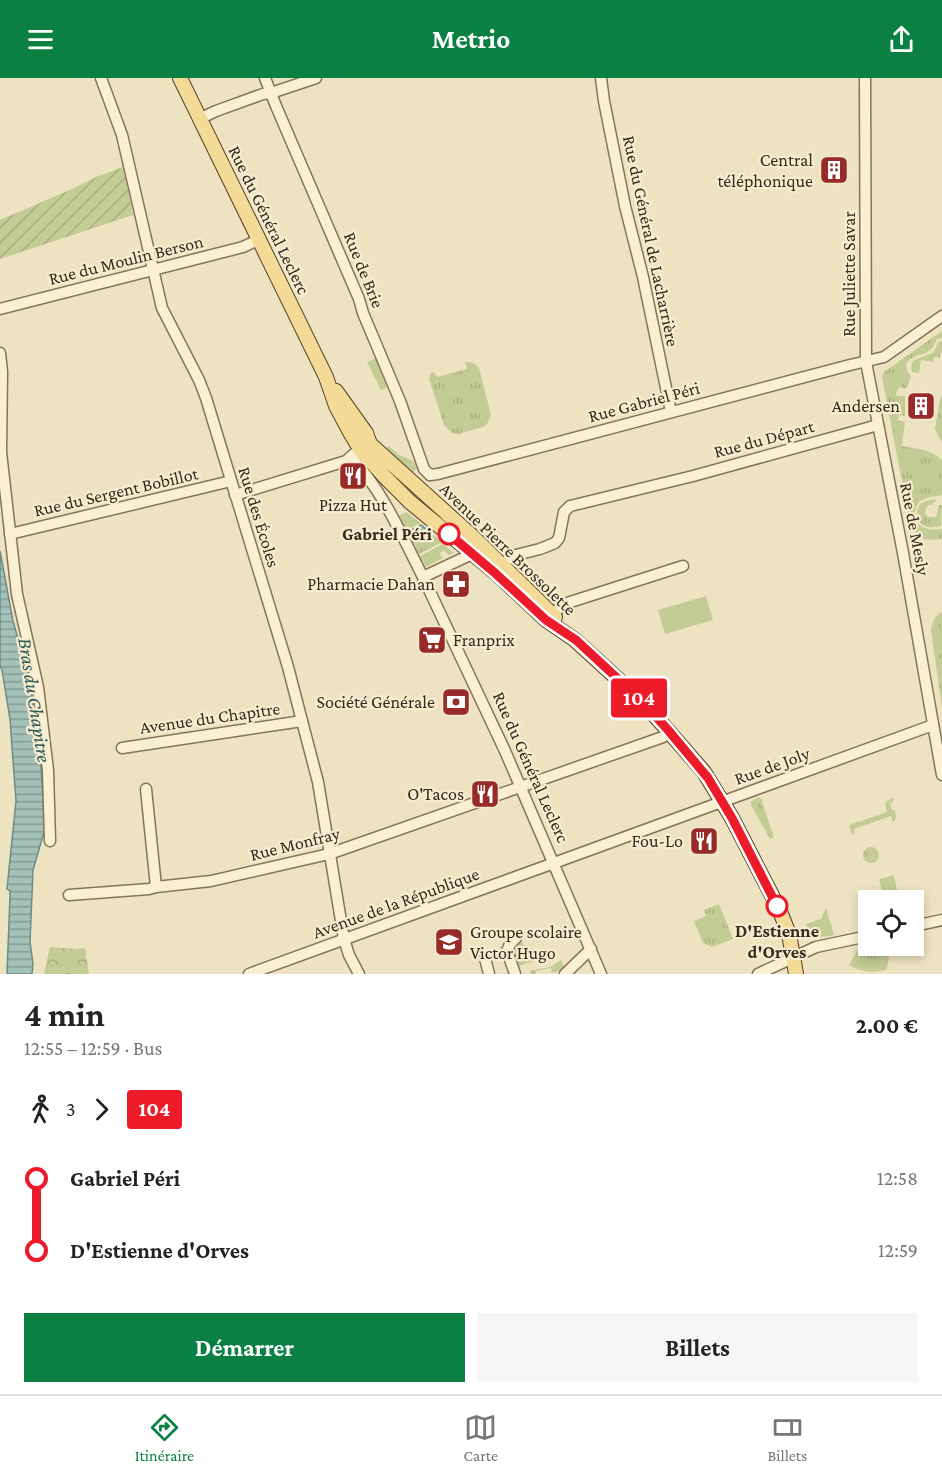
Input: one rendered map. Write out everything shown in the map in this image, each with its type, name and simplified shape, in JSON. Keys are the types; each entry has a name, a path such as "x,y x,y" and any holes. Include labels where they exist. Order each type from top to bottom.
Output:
{"main road":[{"name":"Rue du Général Leclerc","path":"180,78 326,377 336,406 361,450 410,502"},
{"name":"Rue du Général Leclerc","path":"361,450 420,488"},
{"name":"Avenue Pierre Brossolette","path":"420,488 553,614 570,636"},
{"name":"Avenue Pierre Brossolette","path":"410,502 495,573 546,620 570,636 643,702 704,772 723,802 779,909 789,934 796,974"}],"street":[{"name":"Rue des Écoles","path":"101,78 122,135 162,308 206,398 288,667 318,782 344,939 359,974"},
{"name":"Rue de Brie","path":"265,78 343,261 400,401 424,468 430,475"},
{"path":"199,119 244,100 316,78"},
{"name":"Rue du Général de Lacharrière","path":"601,78 625,206 643,277 671,411"},
{"name":"Rue Juliette Savar","path":"865,78 866,362"},
{"name":"Rue du Moulin Berson","path":"0,309 243,247 258,240"},
{"name":"Rue Gabriel Péri","path":"430,475 884,357 942,316"},
{"path":"0,354 2,359 1,452 17,594 38,687 48,770 50,841"},
{"name":"Rue de Mesly","path":"866,362 942,775"},
{"name":"Rue du Départ","path":"502,565 512,556 555,543 559,538 564,512 570,506 693,476 878,425"},
{"path":"235,495 343,462 361,450"},
{"name":"Rue du Général Leclerc","path":"361,450 365,472 423,577 520,787 601,974"},
{"path":"410,502 430,475"},
{"name":"Rue du Sergent Bobillot","path":"10,534 231,482"},
{"path":"423,577 472,554"},
{"path":"553,614 566,603 682,567"},
{"name":"Avenue du Chapitre","path":"122,748 302,721"},
{"name":"Rue de Joly","path":"554,863 933,725"},
{"name":"Rue Monfray","path":"69,895 149,889 211,881 329,854 663,737"},
{"path":"146,789 156,887"},
{"name":"Avenue de la République","path":"249,974 554,863"},
{"path":"924,924 942,920"},
{"path":"515,974 507,951 516,938"},
{"path":"758,974 816,947 858,938"},
{"path":"565,974 591,949"},
{"path":"485,958 489,974"}],"green space":[{"path":"123,167 133,215 0,259 0,220"},
{"path":"942,331 942,338 937,339 930,350 908,361 907,370 911,376 906,389 899,387 896,393 897,396 905,396 905,416 899,415 898,420 905,422 902,446 928,452 942,460 942,495 920,502 914,516 922,527 942,529 942,539 930,540 919,536 910,523 882,377 884,372"},
{"path":"942,341 940,358 934,357 933,362 921,360 919,373 912,372 913,361 934,352 938,342"},
{"path":"376,358 388,387 381,390 367,362"},
{"path":"465,362 474,363 479,368 491,415 483,427 458,434 452,433 444,425 429,379 431,373 434,372 437,377 467,369"},
{"path":"942,397 942,443 935,429"},
{"path":"389,446 415,463 417,468 411,475 386,448"},
{"path":"936,499 926,508 925,513 928,517 936,517 939,505 942,505 941,526 927,527 917,516 918,509 923,502"},
{"path":"406,512 420,523 407,530 399,516"},
{"path":"432,534 442,542 419,554 414,543"},
{"path":"443,544 454,553 448,555 444,550 439,554 443,558 426,567 420,556"},
{"path":"706,596 713,620 665,634 658,610"},
{"path":"942,612 942,707 931,630 937,615"},
{"path":"758,797 763,800 774,837 770,839 751,805 751,802"},
{"path":"893,797 893,802 890,803 892,810 895,810 896,818 893,822 891,816 854,829 855,835 852,834 849,825 887,812 885,803"},
{"path":"868,847 874,847 879,855 877,861 868,863 863,858 863,852"},
{"path":"894,875 897,890 882,890 879,879"},
{"path":"719,904 733,939 712,947 703,943 694,921 706,916 704,910"},
{"path":"826,908 834,935 825,937 814,935 806,924 821,919"},
{"path":"521,939 527,951 532,949 537,961 515,968 512,952"},
{"path":"50,947 85,948 89,974 44,974"},
{"path":"858,949 858,956 889,956 887,969 868,972 849,965"},
{"path":"561,960 563,970 552,973 551,968 531,974 530,971 550,967"}],"water":[{"path":"421,525 430,532 413,542 408,532"},
{"path":"0,551 13,621 27,670 40,752 45,829 33,870 30,942 32,974 7,974 10,891 7,889 16,801 10,719 0,666"}],"bus line":[{"name":"104","path":"449,534 546,620 576,640 643,702 668,730 708,778 732,818 777,906"}],"place":[{"name":"Central téléphonique","path":"834,170"},
{"name":"Andersen","path":"921,406"},
{"name":"Pizza Hut","path":"353,476"},
{"name":"Gabriel Péri","path":"449,534"},
{"name":"Pharmacie Dahan","path":"456,584"},
{"name":"Franprix","path":"432,640"},
{"name":"Société Générale","path":"456,702"},
{"name":"O'Tacos","path":"485,794"},
{"name":"Fou-Lo","path":"704,841"},
{"name":"D'Estienne d'Orves","path":"777,906"},
{"name":"Groupe scolaire Victor Hugo","path":"449,942"}],"water label":[{"name":"Bras du Chapitre","path":"35,700"}]}
